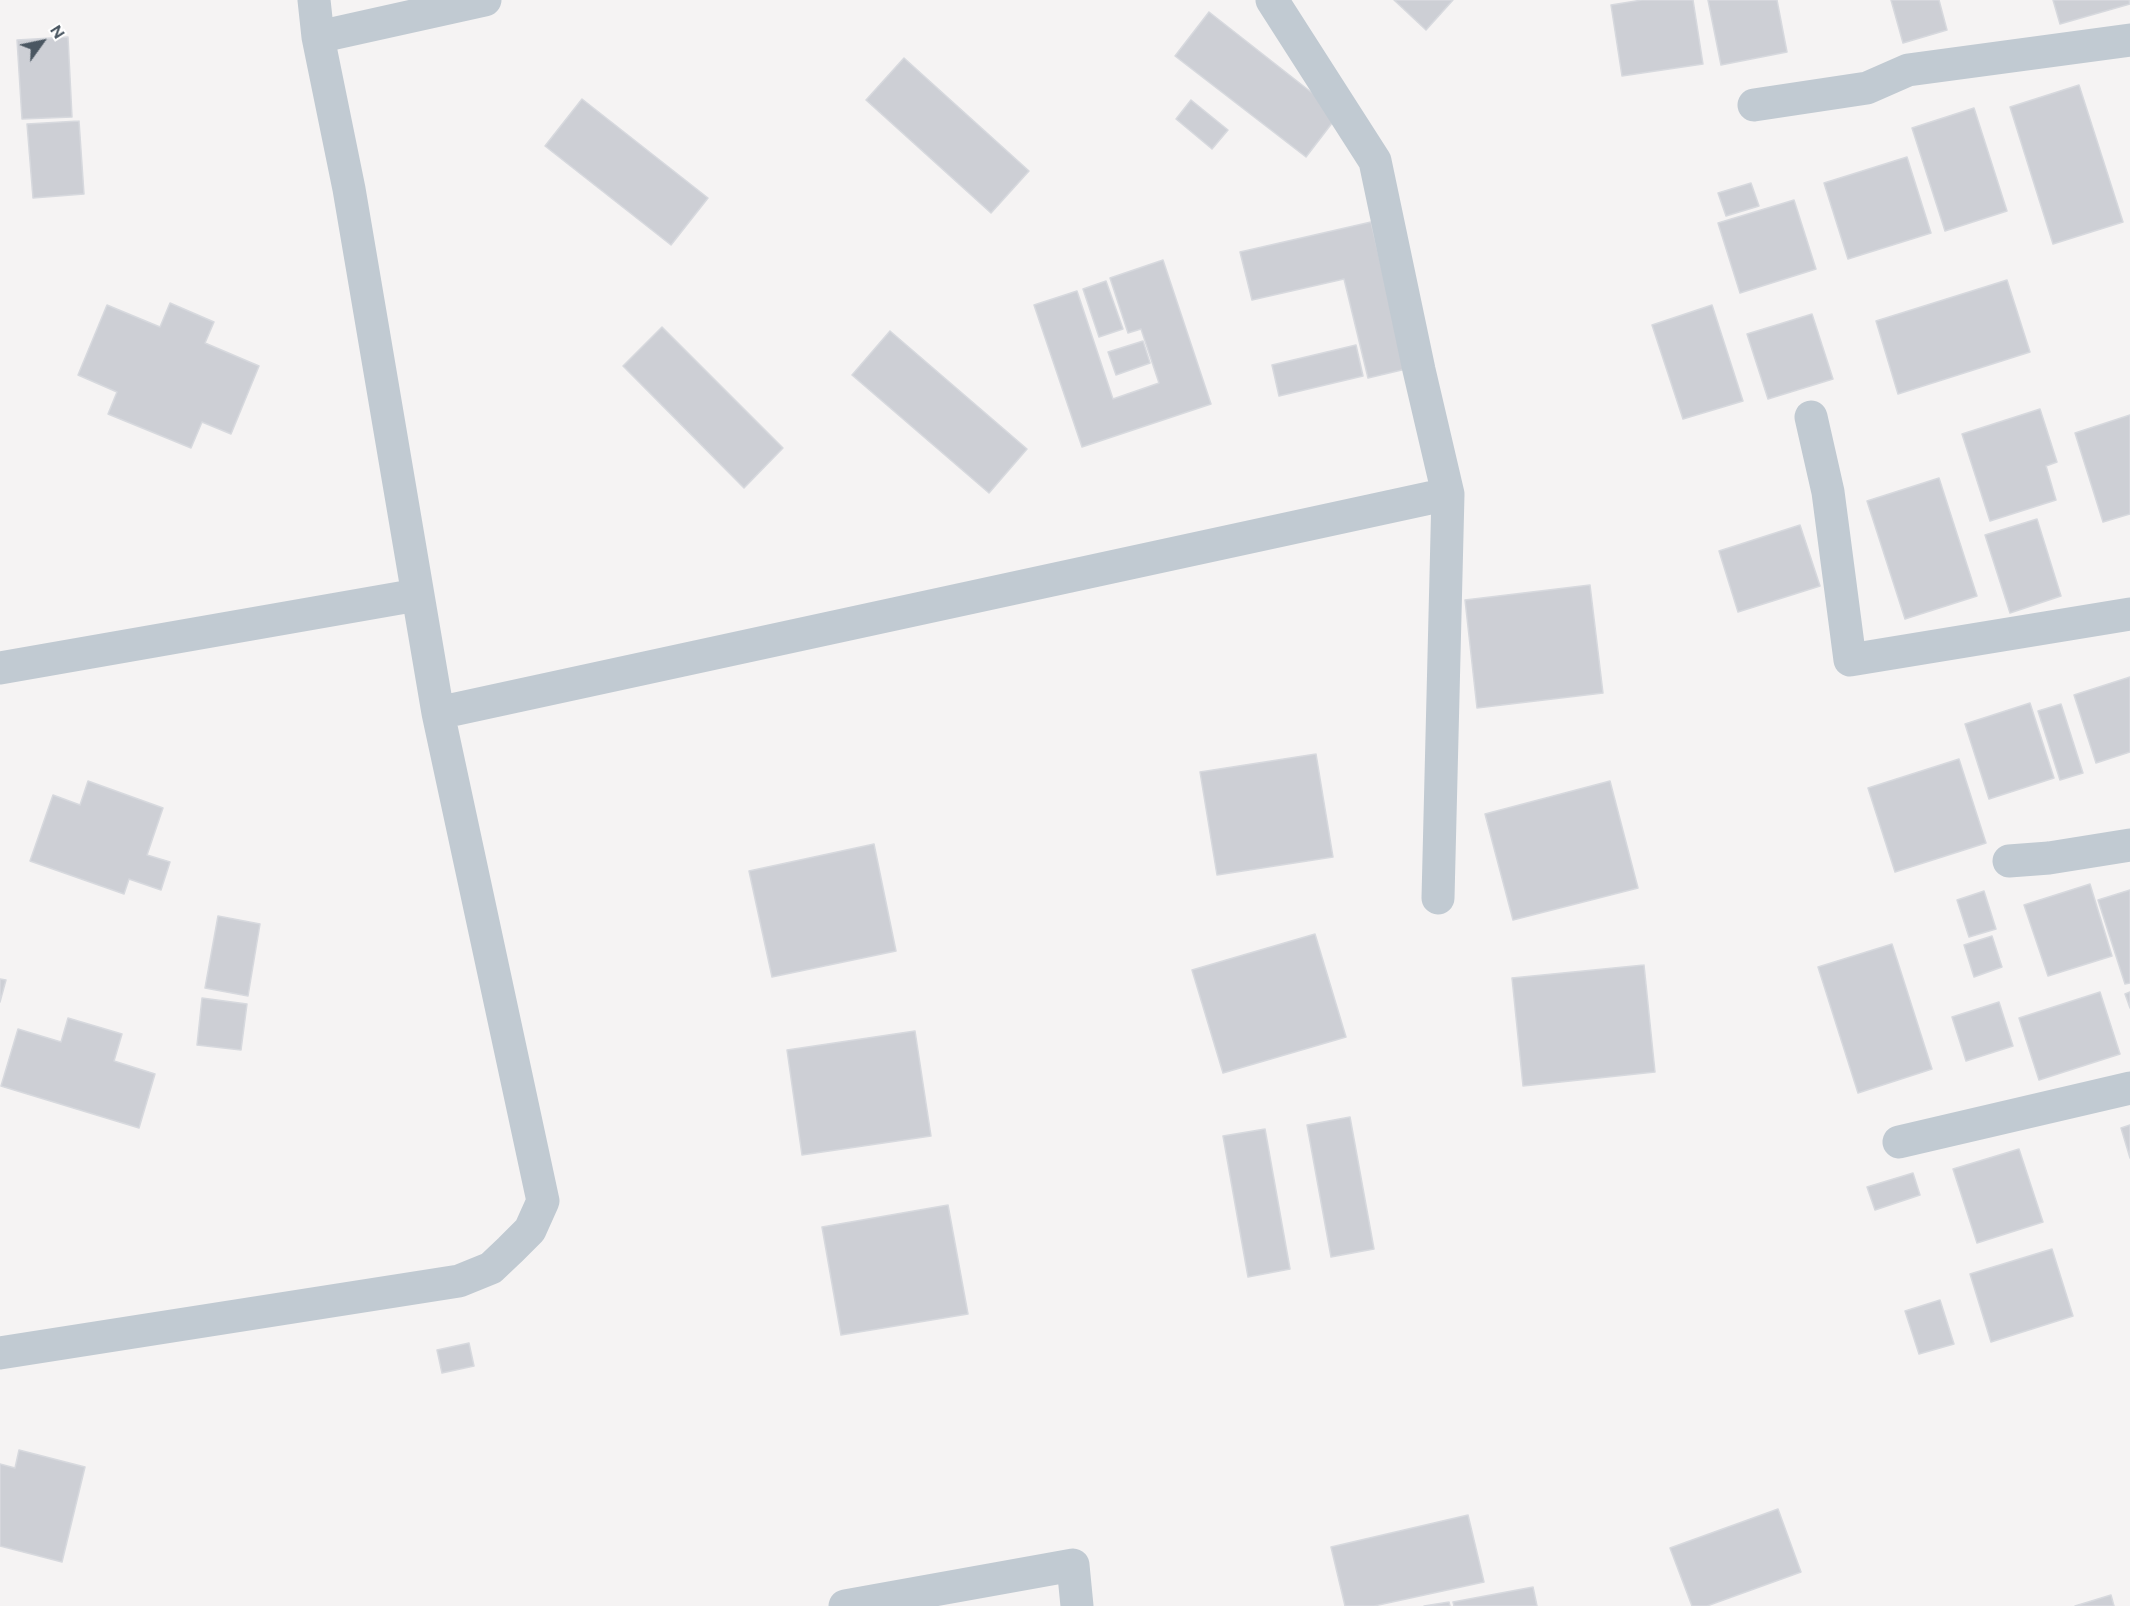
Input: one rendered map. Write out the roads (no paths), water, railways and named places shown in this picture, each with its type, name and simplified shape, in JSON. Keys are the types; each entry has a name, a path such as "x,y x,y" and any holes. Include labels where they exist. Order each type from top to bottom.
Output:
{"street":[{"path":"0,1353 459,1281 491,1268 530,1230 543,1201 438,713 349,189 318,37 314,0"},
{"path":"318,37 485,0"},
{"path":"1272,0 1375,161 1419,369 1449,494 1438,898"},
{"path":"1754,105 1867,88 1908,70 2130,40"},
{"path":"1810,417 1828,492 1850,660 2130,614"},
{"path":"438,713 1449,494"},
{"path":"0,668 417,595"},
{"path":"2009,861 2049,858 2130,845"},
{"path":"1899,1142 2130,1088"},
{"path":"845,1606 1073,1565 1077,1606"}]}
